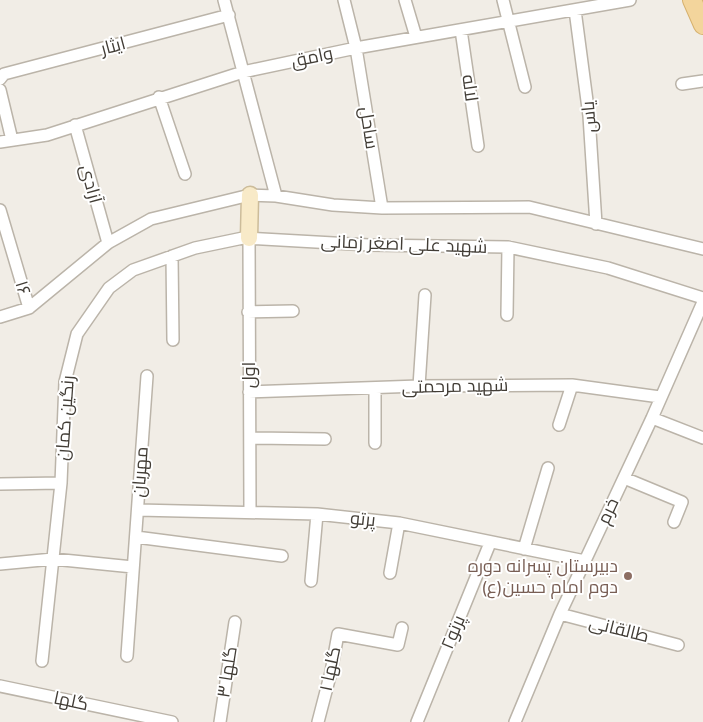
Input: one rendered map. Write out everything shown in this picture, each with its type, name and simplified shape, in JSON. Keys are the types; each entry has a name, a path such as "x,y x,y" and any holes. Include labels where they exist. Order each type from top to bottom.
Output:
{"main road":[{"path":"692,0 703,25"}],"street":[{"path":"224,0 276,196"},
{"name":"ساحل","path":"344,0 356,48 382,208"},
{"path":"405,0 416,38"},
{"path":"503,0 525,87"},
{"name":"وامق","path":"6,141 47,135 243,72 356,48 575,10 604,2 630,0"},
{"name":"یاس","path":"575,10 589,116 596,224"},
{"name":"ایثار","path":"0,79 4,74 229,16"},
{"name":"لاله","path":"462,30 478,146"},
{"path":"682,84 703,81"},
{"path":"0,90 6,141"},
{"path":"160,98 185,174"},
{"name":"آزادی","path":"75,125 108,243"},
{"path":"0,317 30,308 108,243 151,220 250,195 276,196 333,205 382,208 529,207 703,249"},
{"path":"249,238 250,195"},
{"name":"۱۶","path":"0,210 30,308"},
{"name":"شهید علی اصغر زمانی","path":"109,288 133,270 172,256 195,248 249,238 369,245 508,247 608,268 703,298"},
{"name":"اول","path":"249,238 250,511"},
{"path":"507,315 508,247"},
{"path":"172,256 173,340"},
{"name":"رنگین کمان","path":"42,661 61,483 65,382 77,334 109,288"},
{"path":"419,386 425,295"},
{"name":"خرم","path":"515,722 560,614 652,418 703,302"},
{"path":"248,312 292,310"},
{"name":"مهربان","path":"127,656 147,376"},
{"path":"559,424 572,385"},
{"name":"شهید مرحمتی","path":"249,392 419,386 572,385 660,398"},
{"path":"375,388 375,443"},
{"path":"652,418 703,438"},
{"path":"250,438 324,439"},
{"path":"524,549 548,468"},
{"path":"624,478 682,502 674,522"},
{"path":"0,484 61,483"},
{"name":"پرتو","path":"138,510 250,511 317,514 399,522 490,543 584,561"},
{"path":"311,581 317,514"},
{"path":"390,573 399,522"},
{"path":"136,537 282,556"},
{"name":"پرتو۲","path":"417,722 490,543"},
{"path":"0,564 53,559 133,567"},
{"name":"طالقانی","path":"560,614 678,644"},
{"name":"گلها ۳","path":"220,722 235,622"},
{"name":"گلها ۱","path":"318,722 332,672 338,634 398,645 402,628"},
{"name":"گلها","path":"0,686 123,717 172,722"}],"place":[{"name":"دبیرستان پسرانه دوره دوم امام حسین(ع)","path":"628,576"}]}
